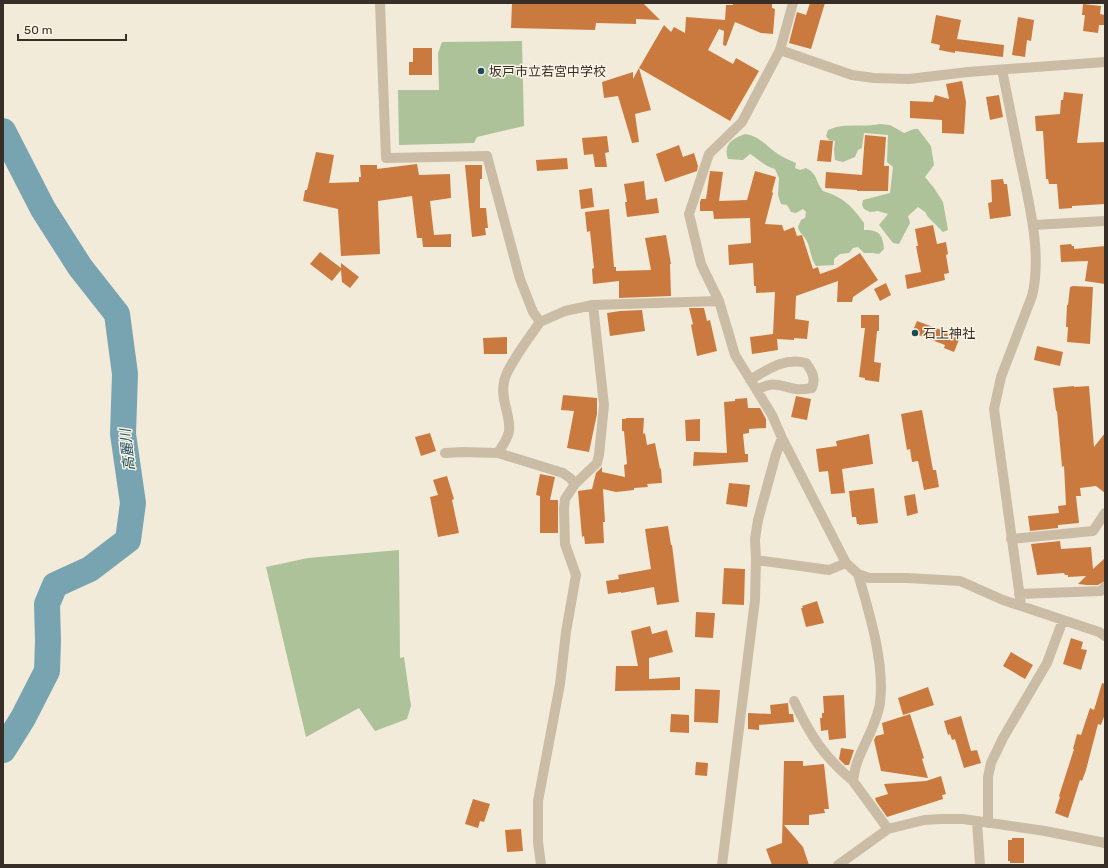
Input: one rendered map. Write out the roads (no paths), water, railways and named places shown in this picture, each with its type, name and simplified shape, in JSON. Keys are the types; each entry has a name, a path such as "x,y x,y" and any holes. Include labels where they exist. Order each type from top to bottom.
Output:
{"street":[{"path":"380,3 386,158 487,156 520,279 533,312 540,322"},
{"path":"793,3 780,50 742,122 709,154 689,214 701,264 718,301 734,355 772,415 782,438 846,563 858,574 870,578 960,580 1003,600 1099,632 1105,636"},
{"path":"780,50 852,75 874,78 909,79 1105,62"},
{"path":"1002,70 1033,225 1036,269 1034,288 1000,377 994,409 1021,605"},
{"path":"1033,225 1105,221"},
{"path":"498,453 509,430 508,417 503,400 504,380 540,322 566,311 593,305 718,301"},
{"path":"541,865 538,842 538,801 560,684 566,632 576,575 565,544 564,509 566,499 575,484 597,463 604,404 593,305"},
{"path":"750,380 773,366 798,360 806,363 814,375 814,383 812,388 796,389 775,384 765,385 757,390"},
{"path":"722,865 753,615 756,560 755,539 758,520 776,454 782,438"},
{"path":"445,453 498,453 563,473 575,484"},
{"path":"1011,539 1093,531 1105,513"},
{"path":"756,560 829,570 846,563"},
{"path":"852,781 857,762 880,704 880,682 872,622 858,574"},
{"path":"1019,594 1101,591 1105,587"},
{"path":"980,865 983,822 991,763 1003,738 1047,663 1063,620"},
{"path":"794,702 805,725 819,747 836,767 852,781 888,829"},
{"path":"838,865 888,829 924,820 963,819 1046,831 1105,843"}],"waterway":[{"name":"高麗川","path":"3,131 43,209 80,267 117,314 125,374 123,434 133,503 128,540 90,569 55,585 47,604 47,671 23,718 3,750"}],"place":[{"name":"坂戸市立若宮中学校","path":"481,71"},
{"name":"石上神社","path":"915,333"}]}
